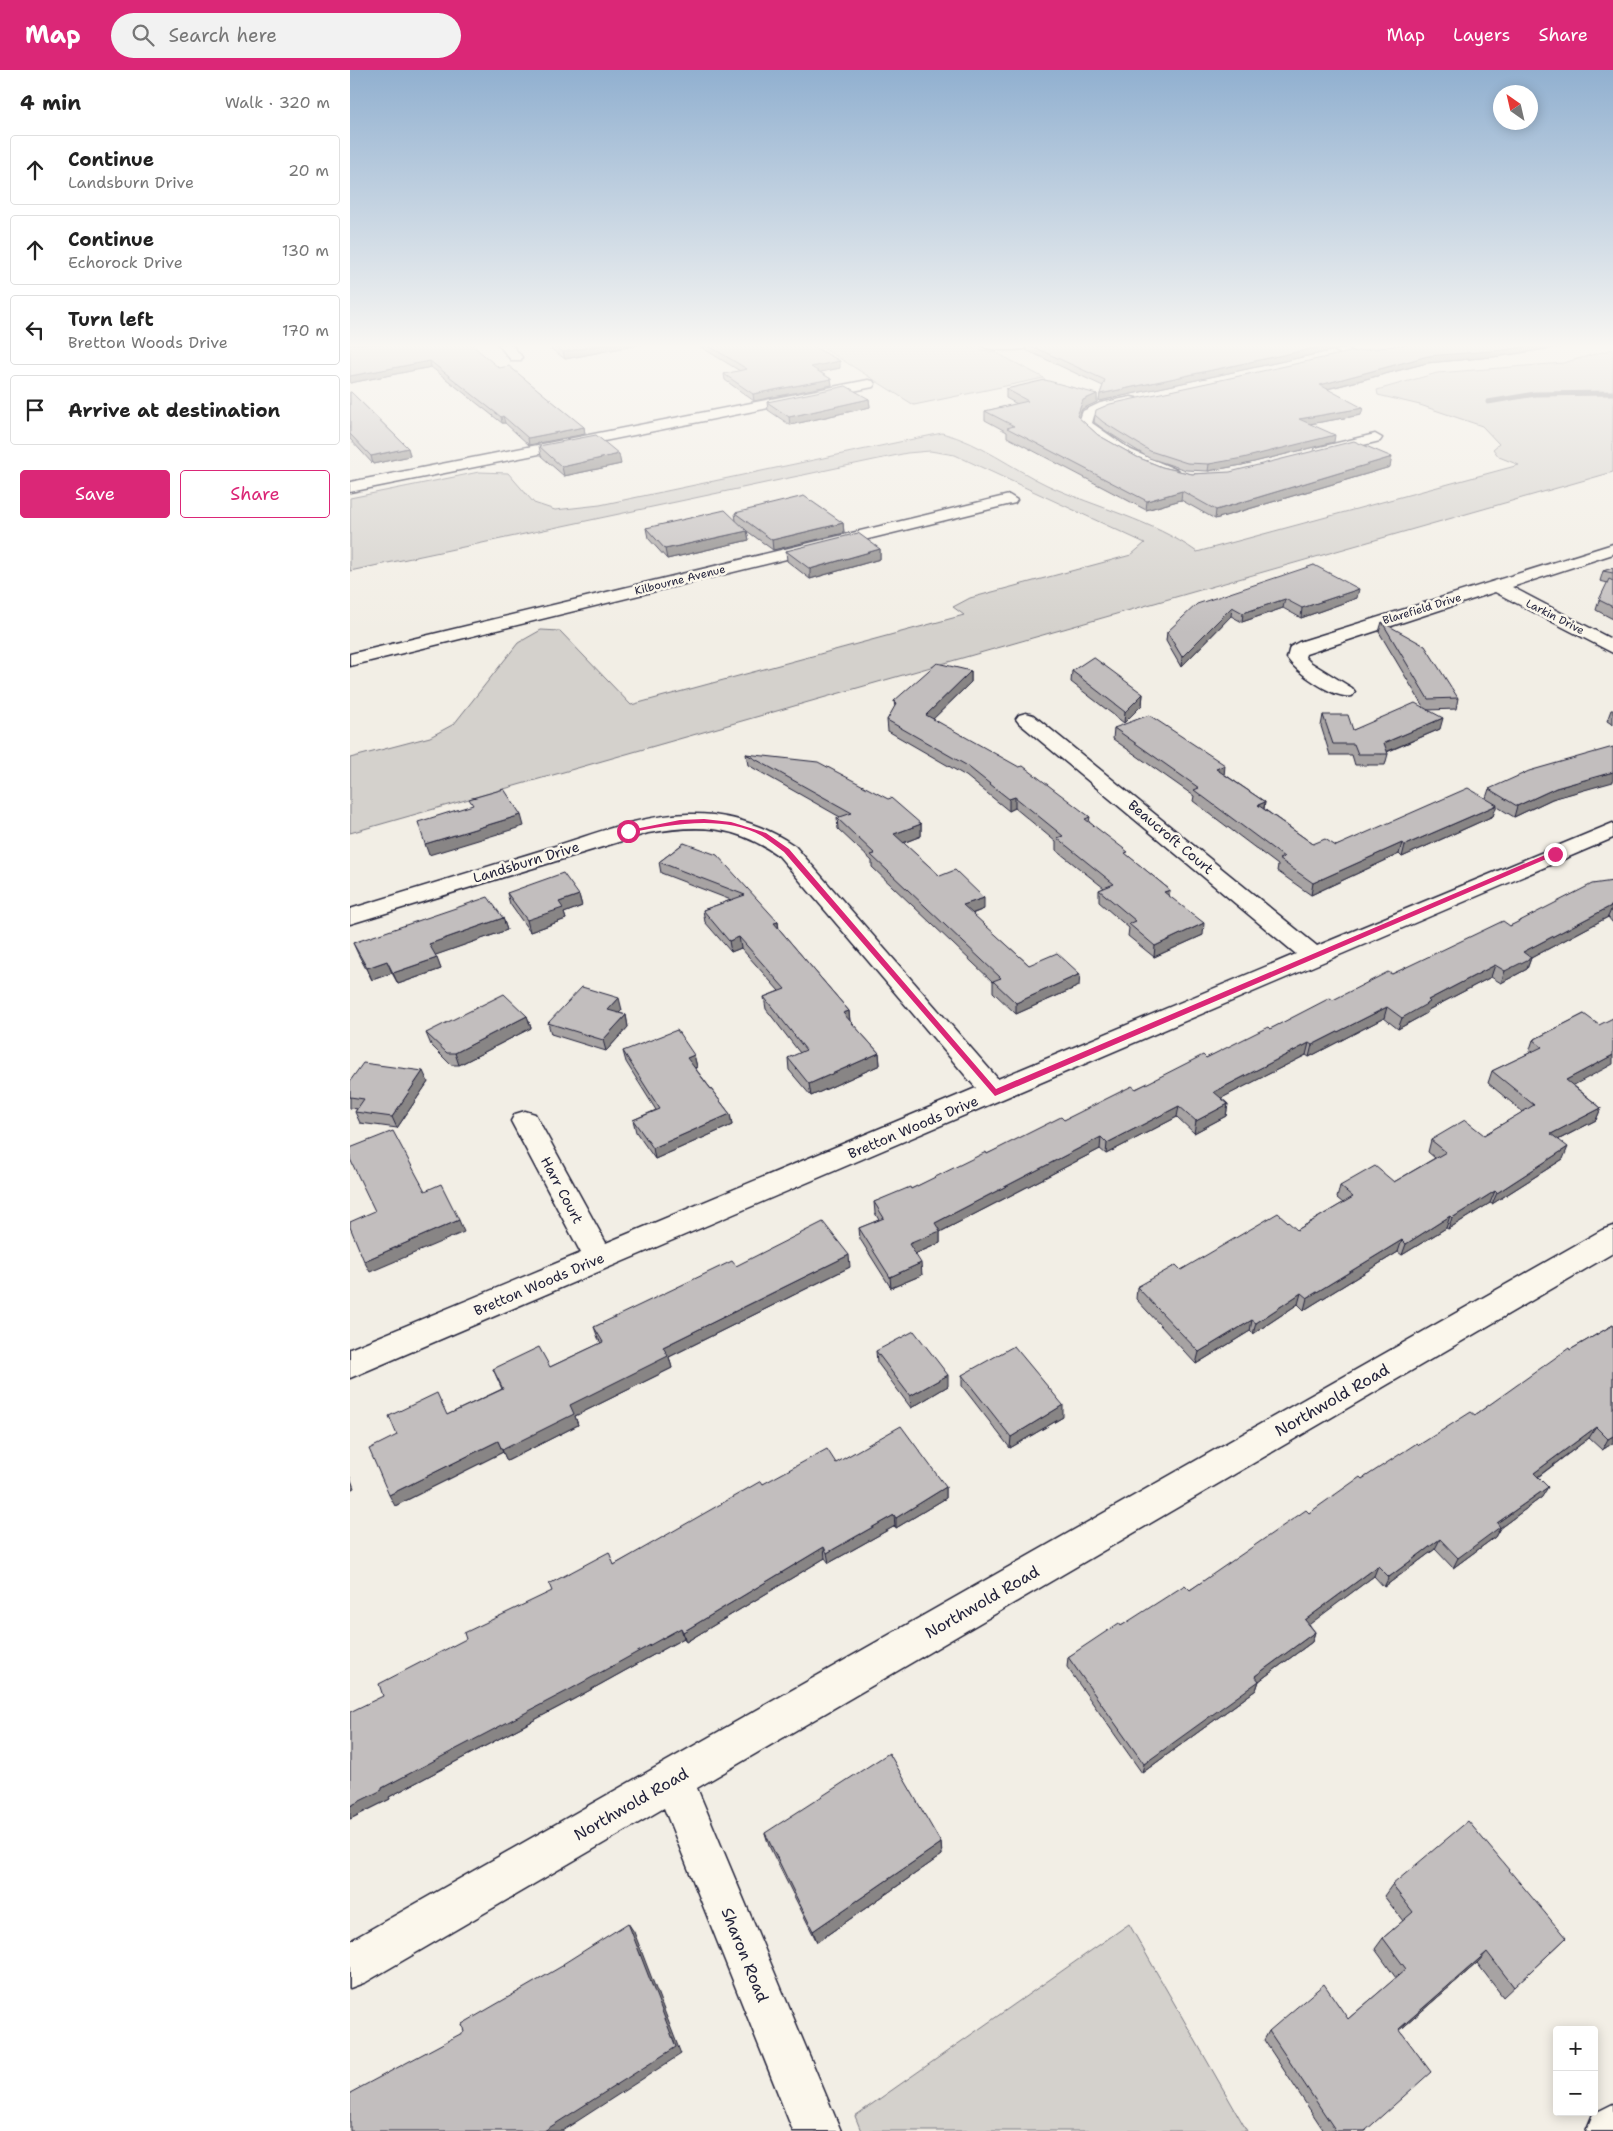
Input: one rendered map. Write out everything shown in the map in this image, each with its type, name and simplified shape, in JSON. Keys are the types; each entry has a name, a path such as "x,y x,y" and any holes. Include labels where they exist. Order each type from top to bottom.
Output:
{"street":[{"path":"350,487 585,440"},
{"path":"1106,440 1157,469 1187,476"},
{"path":"1311,454 1366,440"},
{"name":"Kilbourne Avenue","path":"350,660 1009,500"},
{"name":"Blarefield Drive","path":"1345,692 1302,666 1296,658 1297,651 1306,646 1613,549"},
{"name":"Larkin Drive","path":"1497,586 1613,647"},
{"name":"Beaucroft Court","path":"1026,719 1314,956"},
{"name":"Landsburn Drive","path":"350,917 628,831 680,822 704,821 731,824 763,834 786,851 995,1093"},
{"name":"Bretton Woods Drive","path":"350,1364 995,1093 1613,830"},
{"name":"Harr Court","path":"525,1121 599,1259"},
{"name":"Northwold Road","path":"350,1966 1613,1238"},
{"name":"Sharon Road","path":"673,1780 817,2131"},
{"path":"1610,2131 1613,2128"}],"shaded area":[{"path":"908,440 963,440 1047,485 1162,531 1197,552 1519,465 1499,457 1493,449 1499,444 1495,440 1613,440 1613,472 350,833 350,758 430,737 454,724 518,643 541,630 560,631 631,705 964,615 953,607 970,598 1131,555 1145,543 955,455 930,451 907,453 350,571 350,498 479,472 508,473 534,503 555,510 600,505"},
{"path":"1129,1924 1247,2131 861,2131 855,2116"}],"building":[{"path":"356,440 400,440 408,448 371,456"},
{"path":"569,440 602,440 619,454 562,467 539,446"},
{"path":"1030,440 1107,440 1137,457 1162,467 1192,474 1230,472 1354,441 1392,457 1216,510 1182,491 1147,501"},
{"path":"1132,440 1314,440 1243,458 1209,464 1187,463 1150,451"},
{"path":"804,496 843,523 772,540 735,513"},
{"path":"725,510 747,531 665,549 646,528"},
{"path":"858,533 880,549 810,569 786,551"},
{"path":"1314,565 1359,589 1302,608 1285,599 1243,613 1232,607 1182,657 1167,632 1197,604"},
{"path":"1613,568 1613,573 1603,571"},
{"path":"1609,579 1613,581 1613,607 1599,600"},
{"path":"1382,622 1425,646 1458,698 1428,699"},
{"path":"1093,657 1143,694 1125,712 1072,671"},
{"path":"937,663 971,671 926,715 1019,767 1023,766 1090,817 1085,819 1128,852 1125,853 1170,890 1164,892 1204,923 1155,946 1129,924 1136,921 1099,890 1114,884 1057,838 1063,836 1015,797 1009,799 966,765 887,720 896,704 894,701"},
{"path":"1415,703 1443,718 1384,743 1388,754 1358,754 1354,744 1333,744 1323,715 1348,715 1353,730"},
{"path":"1149,715 1225,765 1216,769 1265,802 1258,805 1313,844 1325,839 1336,846 1468,788 1497,805 1405,845 1402,843 1313,883 1279,859 1284,857 1194,790 1199,788 1114,728"},
{"path":"1613,747 1613,772 1556,788 1517,806 1489,789 1529,771"},
{"path":"746,754 818,762 888,799 891,798 921,824 894,834 940,876 955,870 984,898 963,905 1029,965 1057,953 1080,974 1016,1003 993,981 1001,978 871,855 875,854 837,818 852,813"},
{"path":"504,789 521,815 425,844 418,822 473,805 469,799"},
{"path":"684,843 717,855 778,922 774,923 849,1011 843,1013 879,1053 809,1084 788,1058 806,1050 764,997 785,989 739,937 729,941 703,910 745,895 659,862"},
{"path":"563,873 579,895 559,902 563,908 527,920 507,893"},
{"path":"1613,881 1613,905 1523,952 1531,958 1505,971 1495,965 1428,1000 1430,1002 1402,1018 1387,1007 1312,1045 1309,1043 1214,1092 1228,1104 1196,1121 1179,1106 1107,1143 1101,1137 935,1223 940,1231 909,1244 921,1263 890,1277 859,1228 884,1218 874,1202 910,1187 911,1189 1061,1117 1064,1120 1132,1086 1136,1089 1203,1055 1206,1058 1268,1027 1270,1029 1330,998 1333,1000 1388,972 1392,974 1503,921 1510,926 1592,884"},
{"path":"488,897 503,918 429,944 437,958 393,973 387,961 367,968 353,943"},
{"path":"582,987 619,998 608,1010 626,1015 603,1040 548,1023"},
{"path":"504,994 527,1016 455,1053 447,1053 426,1033"},
{"path":"1584,1014 1599,1025 1613,1018 1613,1055 1566,1080 1601,1108 1551,1134 1568,1147 1497,1193 1495,1191 1452,1218 1450,1216 1406,1244 1402,1240 1307,1298 1301,1293 1256,1323 1252,1320 1199,1352 1137,1287 1176,1265 1181,1270 1278,1213 1297,1230 1353,1197 1340,1186 1375,1166 1394,1182 1446,1152 1431,1140 1465,1120 1484,1135 1534,1105 1492,1071 1542,1047 1533,1040"},
{"path":"677,1030 694,1055 687,1058 730,1114 653,1148 633,1120 660,1109 623,1051"},
{"path":"363,1063 423,1071 392,1117 355,1112 364,1099 350,1097 350,1081"},
{"path":"393,1131 425,1191 441,1184 459,1220 364,1261 350,1227 350,1222 375,1211 350,1159 350,1148"},
{"path":"823,1222 849,1255 663,1347 668,1356 570,1405 574,1414 502,1450 498,1441 389,1495 369,1449 397,1435 389,1416 437,1393 447,1415 503,1389 493,1369 539,1347 550,1367 603,1342 594,1327 732,1261 736,1266"},
{"path":"1613,1325 1613,1436 1608,1439 1596,1427 1534,1473 1548,1487 1497,1523 1500,1527 1458,1558 1440,1539 1389,1577 1378,1566 1305,1620 1315,1632 1255,1676 1259,1681 1144,1764 1068,1657 1119,1623 1121,1626 1185,1585 1190,1590 1306,1510 1309,1513 1360,1477 1362,1479 1417,1443 1419,1445 1471,1412 1475,1415 1569,1348 1570,1350"},
{"path":"914,1331 948,1375 910,1396 876,1351"},
{"path":"1014,1346 1063,1405 1011,1437 962,1375"},
{"path":"901,1426 946,1487 896,1518 894,1515 827,1553 824,1547 683,1632 681,1628 569,1690 350,1806 350,1712 383,1696 379,1684 466,1639 464,1633 552,1591 549,1584 609,1552 614,1565 761,1481 763,1484 827,1449 836,1463"},
{"path":"889,1753 941,1843 813,1931 765,1833"},
{"path":"1468,1821 1566,1938 1514,1987 1487,1952 1399,2029 1431,2072 1365,2131 1336,2131 1269,2031 1324,1984 1348,2019 1406,1969 1383,1938 1413,1912 1392,1885"},
{"path":"628,1923 676,2047 544,2131 350,2131 350,2093 464,2032 462,2024 564,1965"}],"route":[{"path":"628,831 680,822 704,821 731,824 763,834 786,851 995,1093 1555,854"}]}
